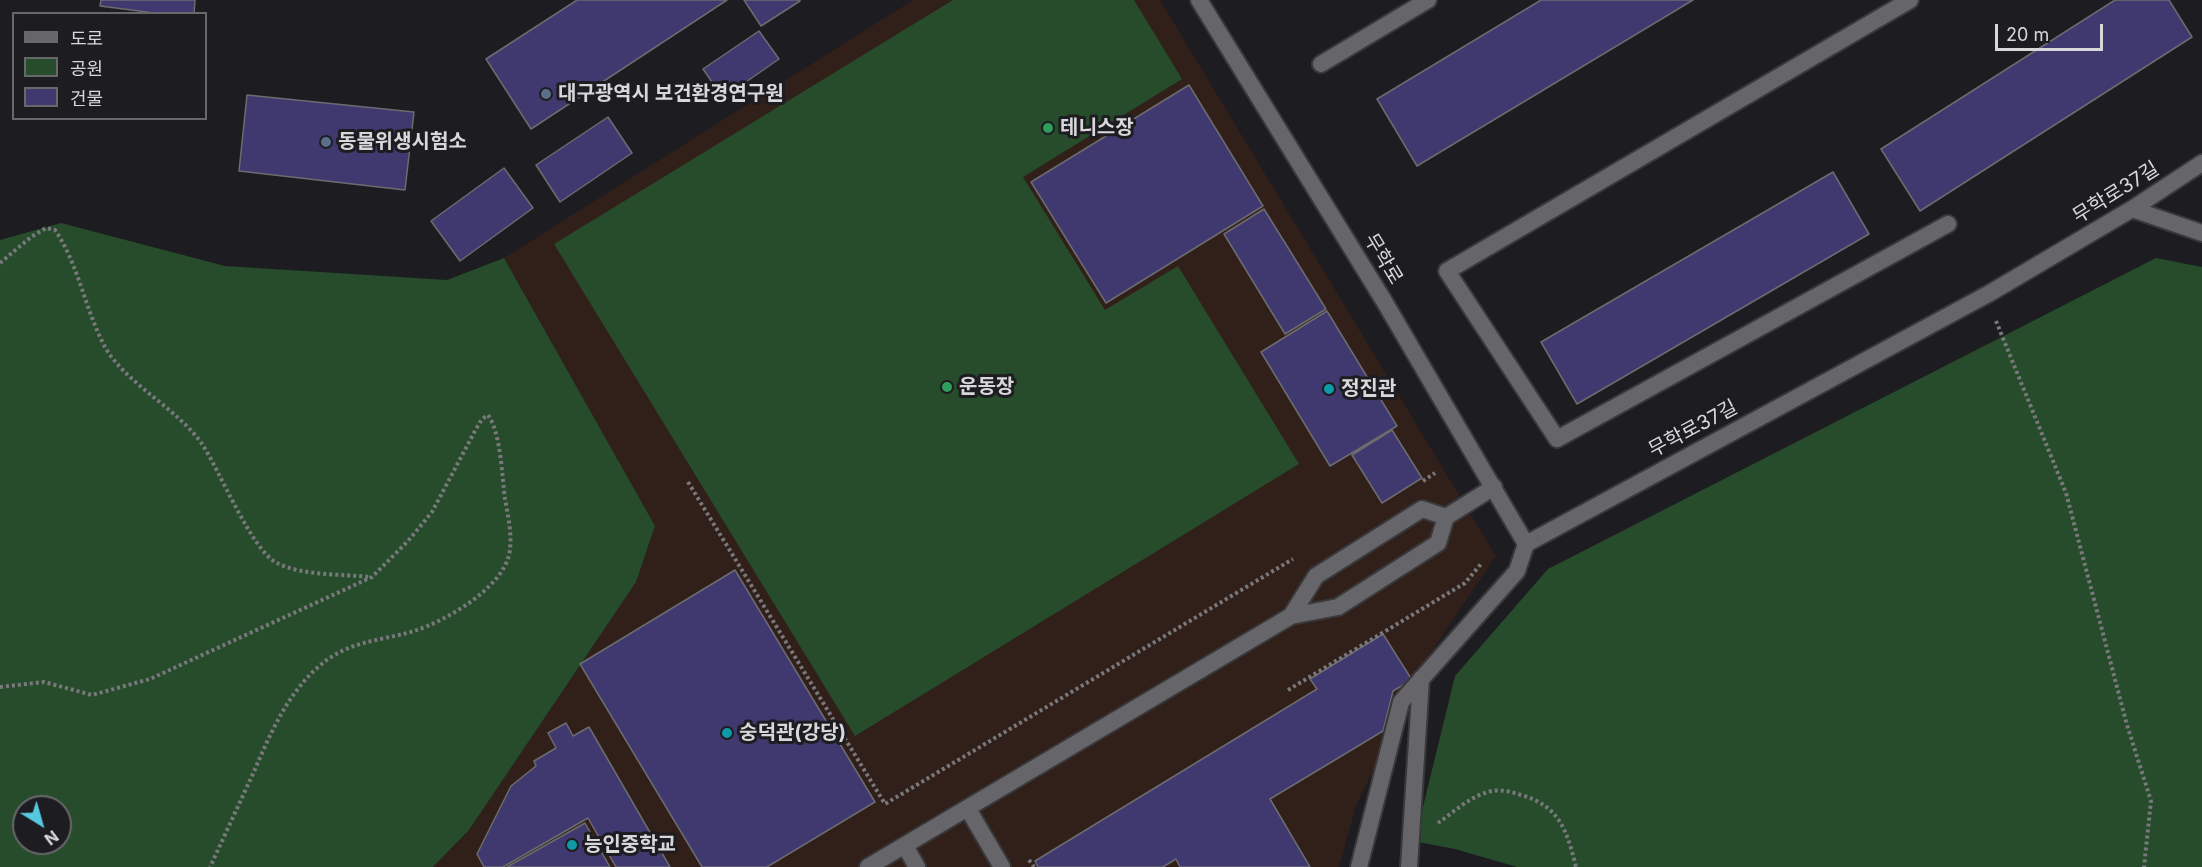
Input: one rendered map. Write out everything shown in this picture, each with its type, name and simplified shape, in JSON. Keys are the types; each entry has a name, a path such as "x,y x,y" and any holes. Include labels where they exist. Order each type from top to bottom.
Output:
{"street":[{"name":"무학로","path":"1199,0 1371,281 1526,544"},
{"path":"1321,64 1428,0"},
{"path":"1910,0 1447,271 1557,439 1948,224"},
{"name":"무학로37길","path":"1526,544 1990,293 2132,209 2202,163"},
{"path":"2132,209 2202,233"},
{"path":"868,867 1291,616 1338,607 1438,543 1446,518 1494,487"},
{"path":"1291,616 1316,576 1422,509 1446,518"},
{"path":"1359,867 1401,702 1517,572 1526,544"},
{"path":"1409,867 1421,679"},
{"path":"968,809 1002,867"},
{"path":"905,846 917,867"}],"path":[{"path":"0,263 31,237 46,228 55,230 64,244 93,322 107,350 127,373 200,442 265,555 276,563 296,570 372,577"},
{"path":"1994,315 2066,493 2127,725 2151,801 2144,867"},
{"path":"0,687 44,682 92,694 150,679 372,577 432,512 476,429 482,419 488,415 492,421 496,439 510,528 510,550 504,570 479,596 434,624 341,649 318,667 293,693 281,714 210,867"},
{"path":"1415,486 1435,473"},
{"path":"688,482 885,804 1303,553"},
{"path":"1288,690 1465,583 1481,564"},
{"path":"1410,845 1416,834 1438,823 1483,793 1496,790 1510,791 1544,804 1555,813 1563,825 1576,867"}],"shaded area":[{"path":"913,0 1160,0 1496,556 1408,687 1380,757 1356,806 1339,867 433,867 469,830 636,582 655,527 504,258"}],"green space":[{"name":"운동장","path":"953,0 1134,0 1182,79 1023,177 1105,310 1178,266 1299,464 855,736 554,244"},
{"path":"61,223 225,266 447,280 504,258 655,526 636,582 469,830 433,867 0,867 0,240"},
{"path":"2156,258 2202,267 2202,867 1517,867 1455,849 1418,842 1422,811 1455,676 1548,569"}],"building":[{"path":"101,0 195,0 194,12 146,12 100,6"},
{"name":"대구광역시 보건환경연구원","path":"577,0 727,0 531,129 486,59"},
{"name":"대구광역시 보건환경연구원","path":"744,0 800,0 800,1 761,26"},
{"path":"1541,0 1693,0 1417,166 1377,99"},
{"path":"2115,0 2169,0 2192,37 1920,211 1881,149"},
{"path":"759,31 779,59 723,98 703,69"},
{"path":"1189,85 1263,206 1106,303 1031,182"},
{"name":"동물위생시험소","path":"247,95 414,112 405,190 239,171"},
{"path":"608,117 632,153 560,202 536,165"},
{"path":"504,168 533,208 460,261 431,221"},
{"path":"1833,172 1869,234 1577,404 1541,342"},
{"path":"1264,209 1326,309 1285,334 1224,234"},
{"name":"정진관","path":"1327,311 1397,426 1330,466 1261,352"},
{"path":"1392,430 1422,478 1382,503 1352,455"},
{"name":"숭덕관(강당)","path":"735,570 875,802 767,867 702,867 580,664"},
{"path":"1383,634 1412,680 1393,691 1383,731 1270,799 1310,867 1180,867 1176,859 1163,867 1038,867 1035,861 1317,689 1310,679"},
{"path":"566,723 573,736 589,727 670,867 616,867 588,818 503,867 484,867 477,854 511,786 536,766 534,761 556,748 548,733"},
{"name":"능인중학교","path":"585,823 610,867 507,867"}],"place":[{"name":"대구광역시 보건환경연구원","path":"546,94"},
{"name":"테니스장","path":"1048,128"},
{"name":"동물위생시험소","path":"326,142"},
{"name":"운동장","path":"947,387"},
{"name":"정진관","path":"1329,389"},
{"name":"숭덕관(강당)","path":"727,733"},
{"name":"능인중학교","path":"572,845"}]}
